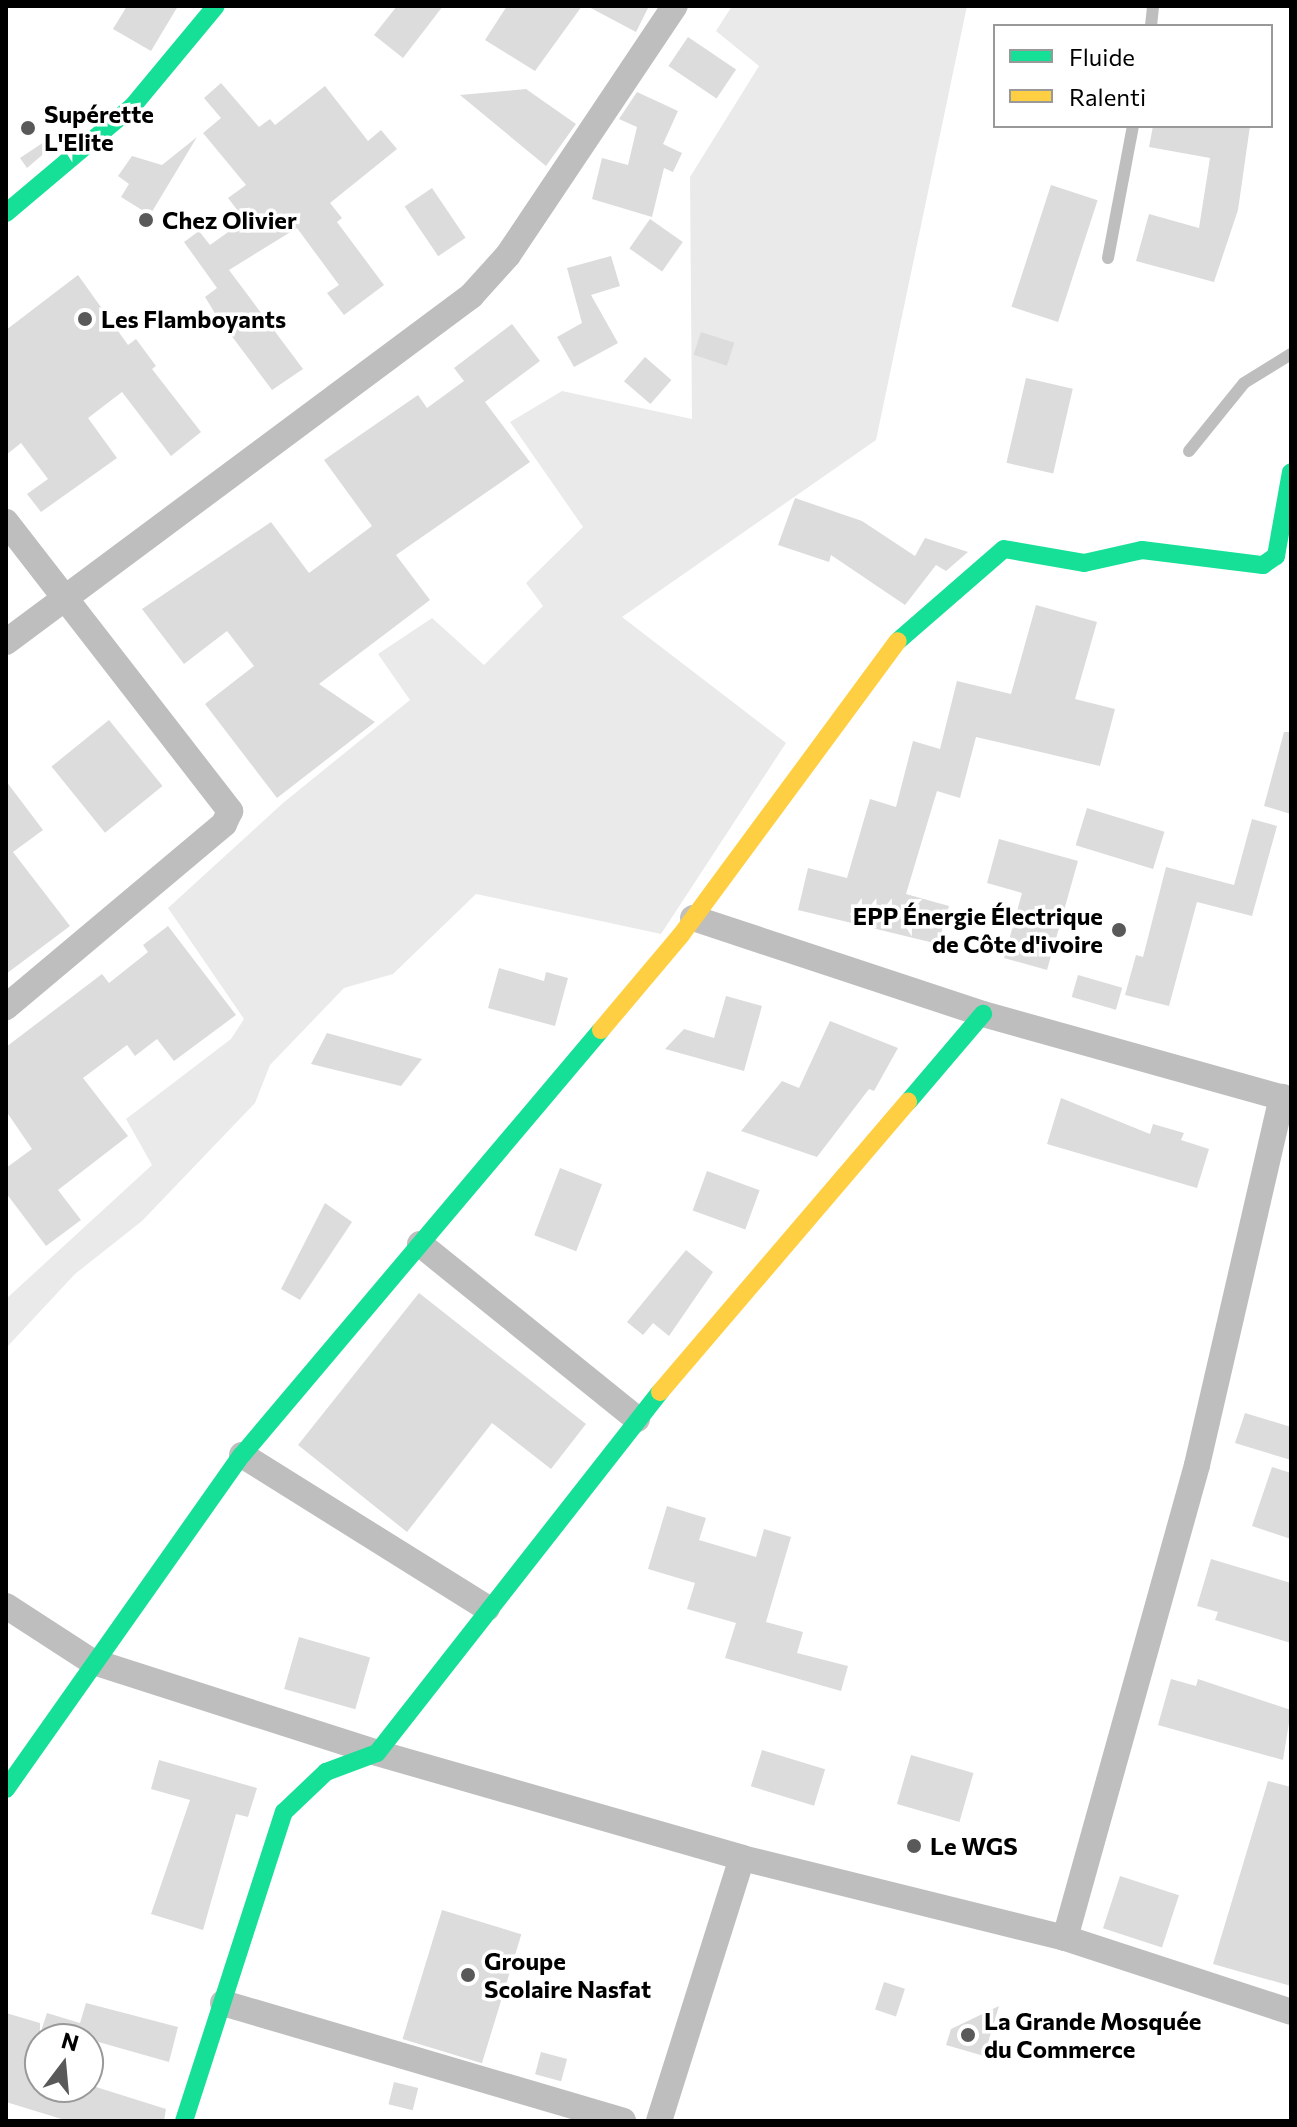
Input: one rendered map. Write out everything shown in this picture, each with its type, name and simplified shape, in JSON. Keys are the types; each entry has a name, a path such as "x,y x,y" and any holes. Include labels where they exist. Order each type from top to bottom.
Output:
{"street":[{"path":"6,213 132,107 216,6"},
{"path":"6,642 471,296 508,255 675,6"},
{"path":"6,1789 91,1661 242,1455 693,918 901,636 993,555 1004,549 1084,563 1142,550 1263,565 1276,556 1291,472"},
{"path":"6,522 230,811 224,824 6,1007"},
{"path":"693,918 983,1014 1286,1098 1197,1465 1065,1938"},
{"path":"184,2121 284,1812 326,1772 377,1753 637,1419 983,1014"},
{"path":"420,1244 637,1419"},
{"path":"242,1455 487,1608"},
{"path":"6,1606 91,1661 377,1753 742,1858 1065,1938 1291,2012"},
{"path":"659,2121 742,1858"},
{"path":"223,2003 623,2121"}],"lane":[{"path":"1108,258 1133,128"},
{"path":"1189,451 1244,383 1291,354"}],"shaded area":[{"path":"732,6 967,6 876,440 622,617 786,743 661,934 476,894 393,974 344,988 270,1065 255,1103 142,1221 75,1274 6,1348 6,1299 152,1165 126,1119 231,1039 244,1019 168,908 283,803 410,700 378,654 432,618 484,665 543,606 526,583 583,527 510,422 562,391 692,419 690,177 759,66 716,31"}],"building":[{"path":"127,6 178,6 151,51 113,29"},
{"path":"397,6 443,6 403,58 374,35"},
{"path":"507,6 582,6 535,71 485,40"},
{"path":"587,6 649,6 636,32"},
{"path":"688,37 736,69 717,98 668,66"},
{"path":"221,83 259,127 270,119 275,125 325,86 368,141 381,130 397,149 330,203 342,218 337,222 384,285 344,315 327,293 339,285 297,228 229,270 303,369 272,390 205,297 217,288 184,242 199,231 210,245 245,220 228,198 246,185 203,133 221,118 204,98"},
{"path":"526,89 576,124 546,166 460,95"},
{"path":"637,92 678,111 663,144 682,153 673,172 664,168 652,217 592,199 602,158 628,165 637,127 619,119"},
{"path":"1153,128 1250,128 1238,210 1214,282 1136,261 1149,214 1199,228 1210,158 1149,147"},
{"path":"197,137 150,215 121,197 129,184 118,176 132,156 162,165"},
{"path":"50,138 54,145 27,168 20,158"},
{"path":"1051,185 1098,200 1058,322 1011,307"},
{"path":"432,188 466,238 438,256 405,206"},
{"path":"650,219 683,242 662,271 629,248"},
{"path":"611,256 620,286 591,295 618,343 574,367 557,337 582,323 567,268"},
{"path":"78,275 128,345 136,339 156,366 152,369 201,432 171,456 122,392 88,418 117,458 41,512 27,494 48,479 21,443 6,455 6,330"},
{"path":"512,324 540,361 485,402 530,462 396,555 430,600 319,684 375,722 277,798 205,704 254,666 227,631 184,664 142,609 271,522 309,573 372,526 324,460 418,395 427,408 464,381 454,368"},
{"path":"701,332 734,343 727,366 694,355"},
{"path":"645,357 671,380 650,404 624,381"},
{"path":"1026,378 1073,389 1053,474 1006,463"},
{"path":"795,498 862,521 915,556 925,538 968,552 946,571 936,565 905,605 831,555 829,562 778,545"},
{"path":"1036,605 1097,622 1075,699 1115,709 1100,766 976,737 960,798 937,791 906,894 949,906 938,944 798,910 808,868 847,878 870,799 896,807 913,741 940,749 957,681 1011,694"},
{"path":"109,720 162,786 105,833 51,767"},
{"path":"1284,732 1291,732 1291,814 1264,806"},
{"path":"6,781 43,830 13,852 70,926 6,974"},
{"path":"1087,808 1164,832 1153,869 1076,845"},
{"path":"1252,819 1277,826 1252,916 1197,902 1169,1006 1125,995 1136,955 1143,957 1166,867 1234,885"},
{"path":"999,839 1078,861 1047,970 1004,958 1022,893 987,883"},
{"path":"168,926 236,1015 174,1061 157,1039 135,1056 127,1045 83,1078 128,1136 58,1190 81,1220 46,1246 6,1193 6,1168 32,1149 6,1111 6,1047 102,974 109,983 148,952 143,945"},
{"path":"499,968 544,981 546,972 568,978 555,1026 488,1008"},
{"path":"1078,975 1122,988 1116,1010 1072,997"},
{"path":"726,996 762,1006 744,1071 665,1049 684,1029 714,1038"},
{"path":"830,1021 898,1048 874,1091 869,1089 817,1157 741,1131 782,1081 799,1088"},
{"path":"327,1033 422,1059 401,1086 311,1064"},
{"path":"1061,1098 1150,1134 1153,1124 1184,1133 1181,1140 1209,1149 1197,1188 1047,1144"},
{"path":"560,1168 602,1184 576,1251 534,1235"},
{"path":"707,1171 760,1190 745,1230 693,1210"},
{"path":"325,1203 352,1222 300,1300 281,1289"},
{"path":"686,1250 713,1272 669,1336 653,1323 643,1335 627,1322"},
{"path":"419,1293 586,1424 551,1469 492,1423 407,1532 298,1445"},
{"path":"1245,1413 1291,1427 1291,1460 1235,1443"},
{"path":"1272,1467 1291,1473 1291,1539 1252,1526"},
{"path":"667,1506 706,1518 699,1540 756,1557 764,1529 791,1537 766,1622 803,1632 797,1653 848,1666 841,1691 725,1658 736,1623 687,1609 695,1583 648,1569"},
{"path":"1211,1559 1291,1583 1291,1643 1215,1620 1218,1612 1197,1606"},
{"path":"299,1637 370,1657 355,1709 284,1689"},
{"path":"1171,1679 1196,1686 1198,1679 1291,1710 1283,1760 1158,1725"},
{"path":"762,1750 825,1769 814,1806 751,1786"},
{"path":"911,1755 973,1773 959,1822 897,1804"},
{"path":"159,1760 257,1788 248,1817 236,1814 203,1930 151,1914 190,1800 151,1789"},
{"path":"1268,1781 1291,1787 1291,1986 1213,1964"},
{"path":"1120,1876 1179,1895 1162,1947 1103,1928"},
{"path":"442,1910 521,1934 482,2063 403,2039"},
{"path":"884,1982 905,1989 896,2016 875,2010"},
{"path":"86,2003 178,2027 169,2062 104,2044 104,2023 80,2023"},
{"path":"999,2006 984,2056 946,2045 951,2029"},
{"path":"6,2013 40,2023 24,2023 24,2103 104,2103 104,2090 166,2109 164,2121 68,2121 6,2102"},
{"path":"47,2013 80,2023 44,2023"},
{"path":"541,2052 567,2059 561,2081 535,2074"},
{"path":"394,2082 418,2088 413,2110 388,2104"}],"traffic: fast":[{"path":"6,213 132,107 216,6"},
{"path":"898,641 1004,549 1084,563 1142,550 1263,565 1276,556 1291,472"},
{"path":"908,1102 983,1014"},
{"path":"6,1789 242,1455 601,1030"},
{"path":"184,2121 284,1812 326,1772 377,1753 660,1392"}],"traffic: slow":[{"path":"601,1030 681,935 898,641"},
{"path":"660,1392 908,1102"}],"place":[{"name":"Supérette L'Elite","path":"28,128"},
{"name":"Chez Olivier","path":"146,220"},
{"name":"Les Flamboyants","path":"85,319"},
{"name":"EPP Énergie Électrique de Côte d'ivoire","path":"1119,930"},
{"name":"Le WGS","path":"914,1846"},
{"name":"Groupe Scolaire Nasfat","path":"468,1975"},
{"name":"La Grande Mosquée du Commerce","path":"968,2035"}]}
